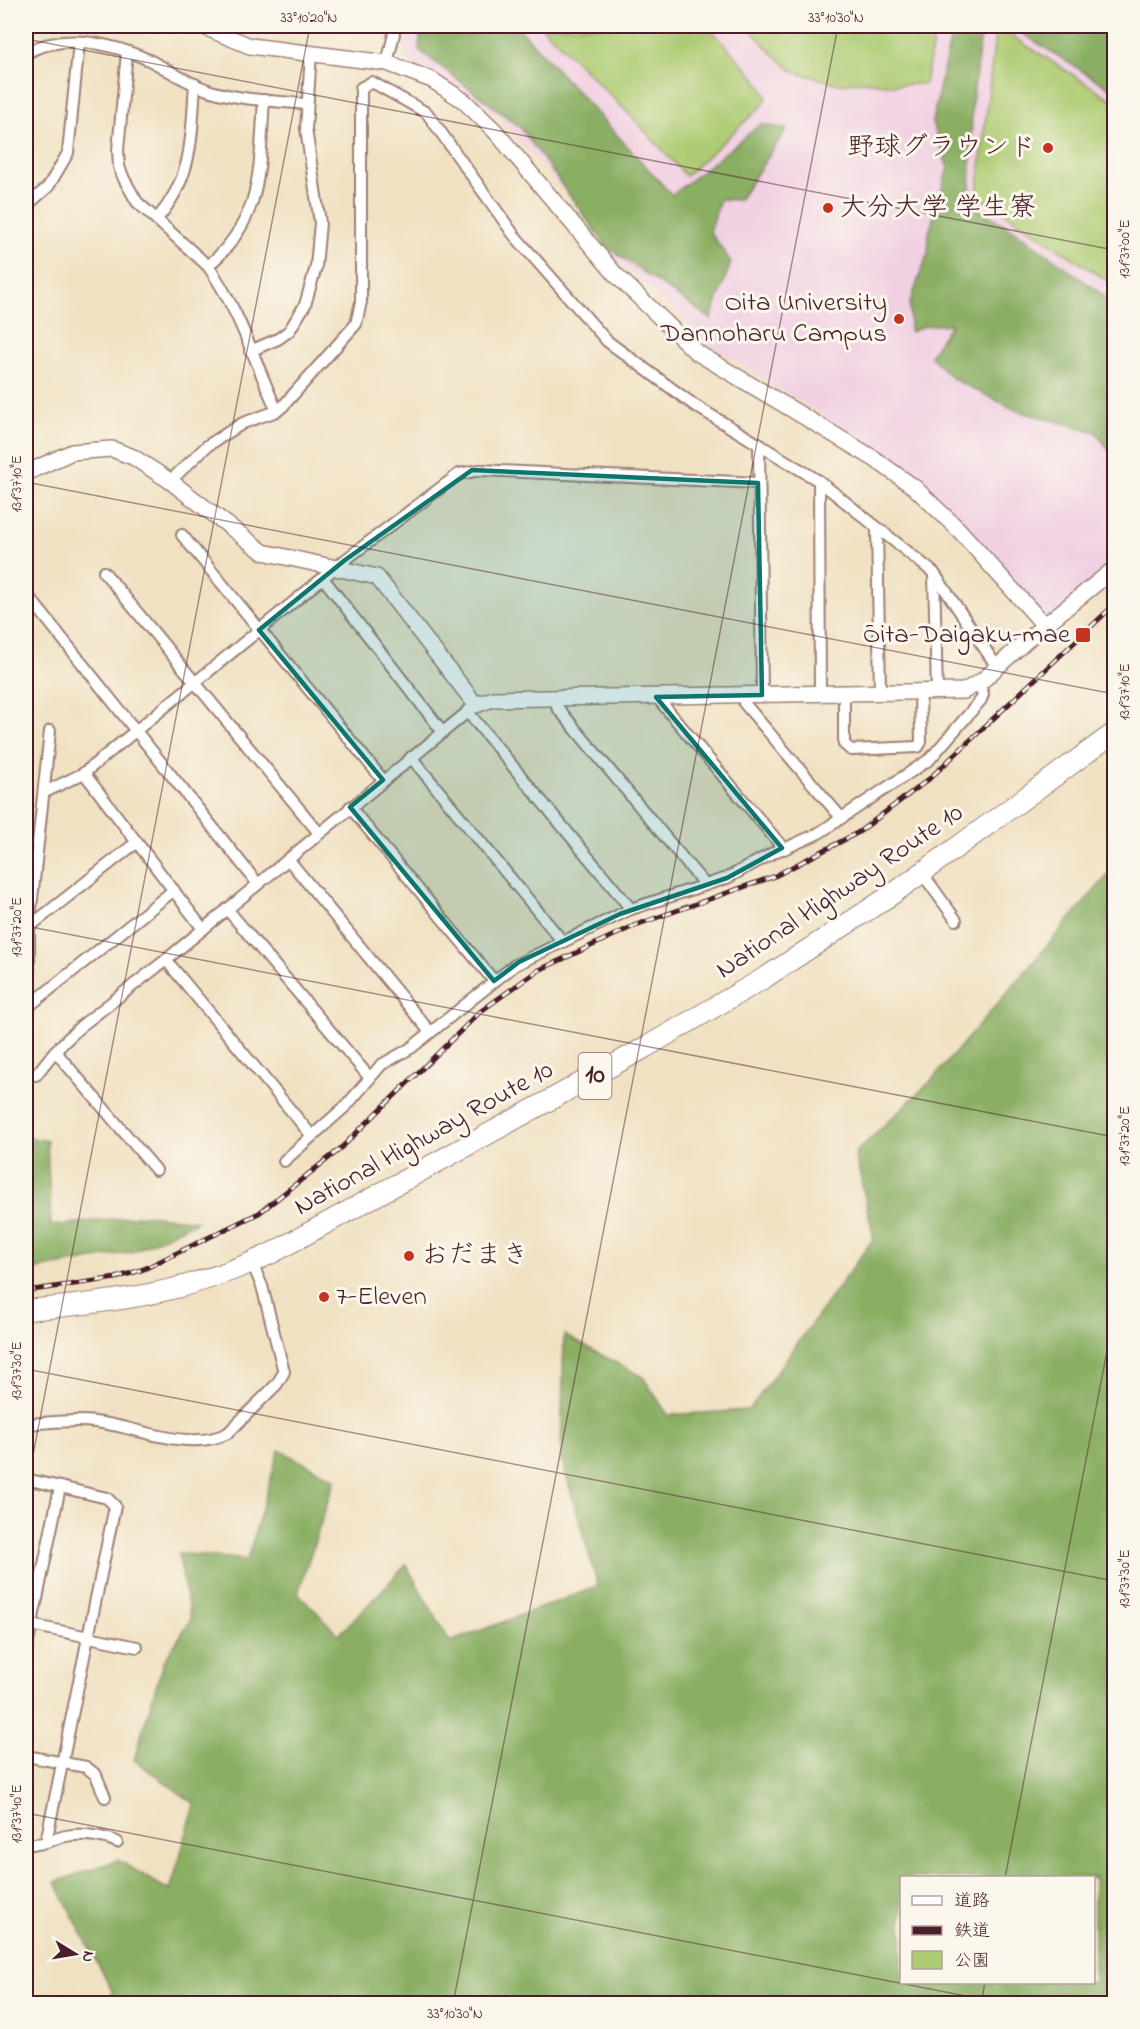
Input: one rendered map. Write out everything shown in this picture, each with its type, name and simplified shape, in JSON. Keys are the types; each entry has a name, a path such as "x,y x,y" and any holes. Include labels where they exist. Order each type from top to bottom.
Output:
{"highway":[{"name":"National Highway Route 10","path":"26,1310 141,1298 188,1286 252,1263 705,1014 856,919 1114,733"}],"street":[{"path":"202,26 250,46 387,63 432,80 464,101 495,131 615,274 696,352 873,458 914,487 960,531 1044,625"},
{"path":"387,63 394,40 392,26"},
{"path":"26,53 43,45 80,42 99,44 127,52 195,84 227,95 306,104"},
{"path":"26,206 48,188 68,153 80,42"},
{"path":"127,52 119,166 128,191 208,266 230,301 276,411"},
{"path":"250,351 278,339 289,330 305,305 316,267 320,223 307,149 306,104 311,53"},
{"path":"170,481 207,446 243,423 276,411 300,390 356,324 361,302 362,88 372,82 427,113 514,235 607,341 694,405 819,482 934,573 997,667"},
{"path":"157,219 177,191 188,166 195,84"},
{"path":"208,266 228,249 248,218 257,182 264,100"},
{"path":"26,425 26,455"},
{"path":"759,443 762,695"},
{"path":"26,474 72,452 99,448 112,449 133,457 170,481 263,552 336,567 382,580 471,708 631,909"},
{"path":"45,792 84,773 336,567 459,474 472,470 758,483"},
{"path":"819,482 819,694"},
{"path":"877,528 880,693"},
{"path":"182,535 383,780"},
{"path":"36,1075 55,1050 105,1006 166,960 471,708 493,699 964,691 979,683 1044,625 1114,569"},
{"path":"104,572 320,833"},
{"path":"934,573 937,692"},
{"path":"323,578 442,731"},
{"path":"26,593 258,884"},
{"path":"284,1161 347,1105 381,1065 411,1048 519,962 631,909 733,876 782,848 792,847 819,833 930,759 981,700 983,694 979,683"},
{"path":"843,693 844,744 851,750 918,747 921,742 920,692"},
{"path":"743,695 744,703 838,814"},
{"path":"660,696 660,701 782,848"},
{"path":"556,698 557,707 705,885"},
{"path":"26,1025 29,927 50,731"},
{"path":"411,757 563,942"},
{"path":"84,773 203,929"},
{"path":"350,807 494,981"},
{"path":"29,927 137,842"},
{"path":"288,859 430,1032"},
{"path":"922,873 956,920"},
{"path":"28,1006 174,890"},
{"path":"227,909 370,1078"},
{"path":"166,960 312,1136"},
{"path":"55,1050 156,1170"},
{"path":"26,1425 93,1421 193,1439 210,1439 228,1433 277,1384 284,1372 262,1286 252,1263"},
{"path":"26,1479 106,1498 115,1506 46,1842"},
{"path":"26,1652 28,1625 60,1487"},
{"path":"28,1625 137,1647"},
{"path":"26,1756 61,1762 92,1771 105,1797"},
{"path":"26,1842 35,1845 72,1835 110,1838 117,1842"}],"highlighted area":[{"path":"472,470 758,483 762,695 656,697 782,848 727,878 620,914 519,962 494,981 350,807 383,780 259,630 345,560"}],"shaded area":[{"name":"Oita University Dannoharu Campus","path":"407,26 1114,26 1114,566 1050,636 972,545 906,481 826,418 710,345 615,258 578,207 498,116 463,92 405,61"}],"green space":[{"path":"421,26 517,26 672,195 761,124 787,129 739,200 720,199 710,232 731,262 711,319 607,247 520,127 419,50"},
{"path":"541,26 708,26 757,80 767,97 764,104 686,176 633,118"},
{"path":"747,26 936,26 925,84 890,85 865,81 839,84 794,72"},
{"path":"953,26 982,26 972,103 970,204 1015,231 1114,303 1114,457 1096,432 1018,411 953,379 930,356 951,324 924,326 910,332 910,303 928,253 929,233 948,168 932,122"},
{"name":"野球グラウンド","path":"996,26 1114,101 1114,285 977,195"},
{"path":"1010,26 1106,26 1114,34 1114,91"},
{"path":"1114,868 1114,2003 110,2003 112,1991 55,1882 118,1860 170,1891 195,1804 134,1760 163,1663 191,1619 178,1553 247,1560 279,1450 335,1479 298,1593 339,1635 406,1565 450,1642 598,1586 561,1457 564,1335 643,1377 668,1415 749,1410 874,1238 855,1153 930,1082"},
{"path":"26,1137 47,1141 51,1226 148,1215 198,1221 132,1252 26,1271"}],"railway":[{"path":"26,1291 116,1278 144,1269 259,1213 339,1150 481,1011 537,971 636,925 775,876 859,832 929,779 1114,605"}],"place":[{"name":"野球グラウンド","path":"1048,148"},
{"name":"大分大学 学生寮","path":"828,208"},
{"name":"Oita University Dannoharu Campus","path":"899,319"},
{"name":"Ōita-Daigaku-mae","path":"1083,635"},
{"name":"おだまき","path":"409,1256"},
{"name":"7-Eleven","path":"324,1297"}]}
